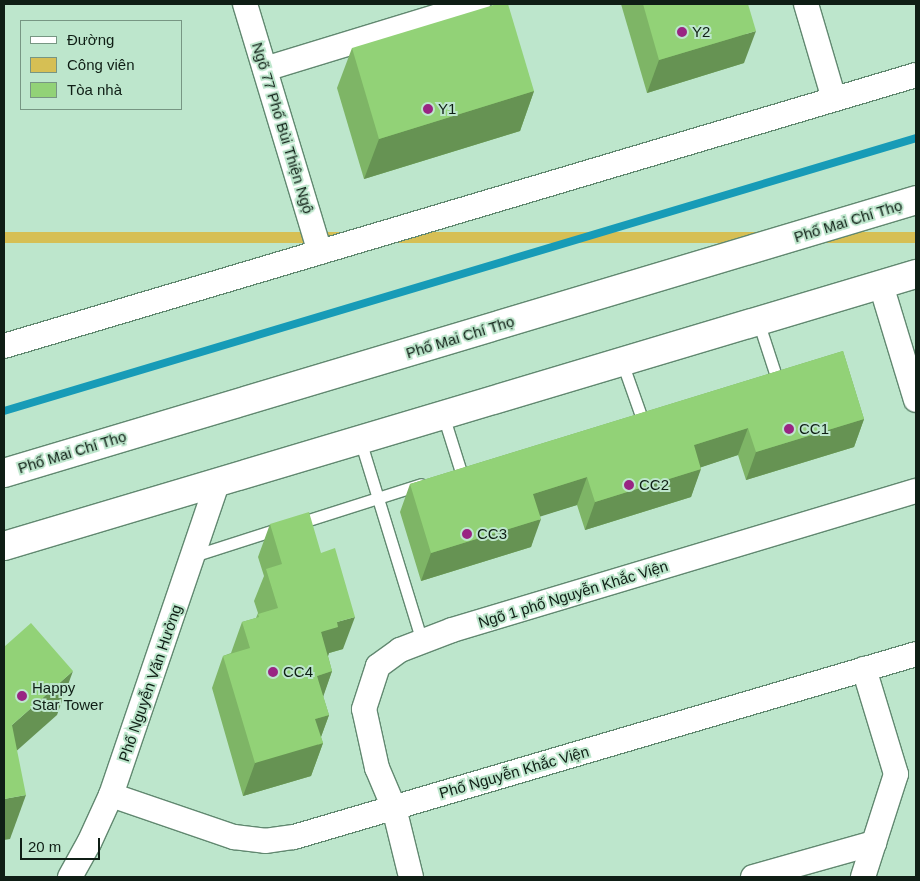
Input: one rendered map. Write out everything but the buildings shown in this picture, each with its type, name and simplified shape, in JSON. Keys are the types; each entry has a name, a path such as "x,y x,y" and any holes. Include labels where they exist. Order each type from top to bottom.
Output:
{"main road":[{"name":"Phố Mai Chí Thọ","path":"4,473 916,200"},
{"path":"4,546 916,274"}],"street":[{"name":"Ngõ 77 Phố Bùi Thiện Ngộ","path":"245,4 320,252"},
{"path":"265,70 478,4"},
{"path":"806,4 834,99"},
{"path":"4,346 916,75"},
{"path":"881,285 916,400"},
{"name":"Phố Nguyễn Văn Hưởng","path":"70,877 89,843 111,795 217,483"},
{"name":"Ngõ 1 phố Nguyễn Khắc Viện","path":"411,877 394,808 378,768 364,709 378,666 400,650 452,630 916,491"},
{"name":"Phố Nguyễn Khắc Viện","path":"111,795 226,835 257,840 294,838 916,654"},
{"path":"863,877 896,774 864,669"},
{"path":"753,877 874,843"}],"lane":[{"path":"758,321 775,373"},
{"path":"622,362 640,416"},
{"path":"443,415 461,472"},
{"path":"360,440 422,642"},
{"path":"192,556 433,481"}],"green space":[{"path":"4,232 916,232 916,243 4,243"}],"waterway":[{"path":"4,411 916,138"}],"place":[{"name":"Y2","path":"682,32"},
{"name":"Y1","path":"428,109"},
{"name":"CC1","path":"789,429"},
{"name":"CC2","path":"629,485"},
{"name":"CC3","path":"467,534"},
{"name":"CC4","path":"273,672"},
{"name":"Happy Star Tower","path":"22,696"}]}
